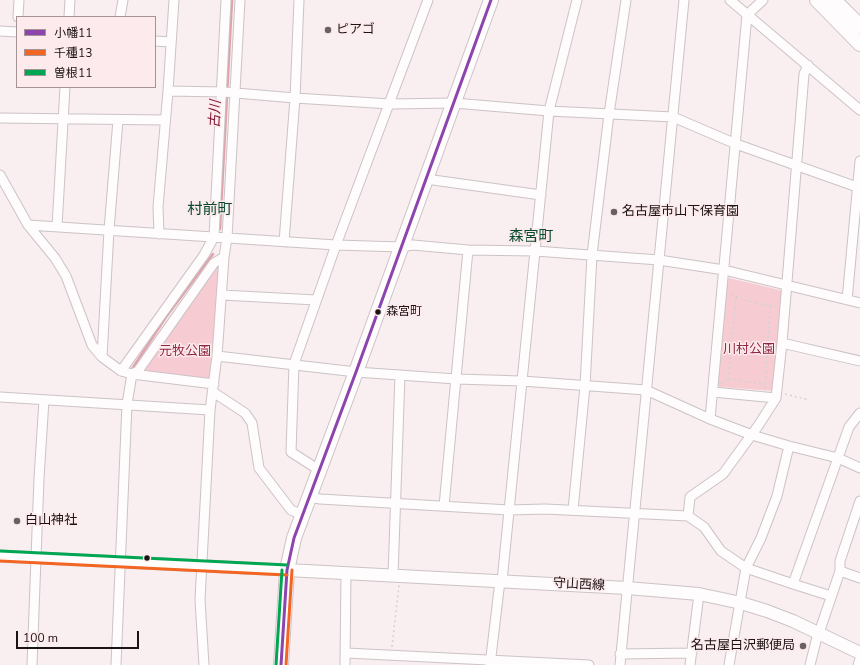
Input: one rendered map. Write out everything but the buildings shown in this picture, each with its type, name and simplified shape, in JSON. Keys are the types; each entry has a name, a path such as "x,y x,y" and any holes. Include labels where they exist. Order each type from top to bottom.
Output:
{"main road":[{"path":"281,665 287,570 294,538 491,0"},
{"path":"817,0 858,31"},
{"path":"834,0 858,31"},
{"name":"守山西線","path":"287,570 627,588 699,594 741,603 793,621 860,653"}],"street":[{"path":"18,16 19,0"},
{"path":"69,16 70,0"},
{"path":"120,16 123,0"},
{"path":"159,234 158,207 166,120 174,0"},
{"path":"204,665 200,600 210,410 217,356 224,257 227,238 228,92 226,0"},
{"path":"121,371 214,237 228,92 240,0"},
{"path":"284,242 295,98 300,0"},
{"path":"320,470 291,452 294,364 336,245 428,0"},
{"path":"490,663 509,510 549,111 577,0"},
{"path":"573,510 585,386 592,255 609,114 626,0"},
{"path":"620,665 684,0"},
{"path":"730,0 860,110"},
{"path":"710,419 747,15 763,0"},
{"path":"0,31 16,32"},
{"path":"156,41 171,42"},
{"path":"688,516 690,497 724,474 777,395 804,74 808,65"},
{"path":"57,227 65,88"},
{"path":"168,91 228,92 390,104 454,103 549,111 673,117 736,144 859,188"},
{"path":"0,118 166,120"},
{"path":"102,357 109,230 118,120"},
{"path":"847,300 859,188 860,161"},
{"path":"0,176 28,225 55,258 66,276 92,345 102,357 121,371 213,388 245,413 252,423 259,468 291,510 303,515"},
{"path":"426,179 541,195"},
{"path":"28,225 336,245 401,247 413,245 468,250 535,251 659,260 724,270 860,303"},
{"path":"444,506 468,250"},
{"path":"132,374 138,371 214,263 224,257"},
{"path":"222,295 316,300"},
{"path":"782,343 860,361"},
{"path":"217,356 356,372 456,379 522,381 646,390 710,419 789,446 838,458 860,468"},
{"path":"116,665 127,404 132,374"},
{"path":"396,576 395,503 400,375"},
{"path":"713,392 764,396 777,395"},
{"path":"0,397 210,410"},
{"path":"32,665 39,478 44,400"},
{"path":"794,584 849,427 860,413"},
{"path":"729,665 746,568 761,538 777,496 789,446"},
{"path":"309,497 320,499 509,510 545,509 688,516 704,527 721,551 746,568 831,596"},
{"path":"810,665 818,633 840,571 840,561 860,502"},
{"path":"0,556 287,570"},
{"path":"840,571 860,578"},
{"path":"346,573 346,665"},
{"path":"690,665 699,594"},
{"path":"346,653 391,656 430,661 589,665"},
{"path":"620,654 692,653"},
{"path":"858,665 860,659"}],"path":[{"path":"722,292 755,303 785,309"},
{"path":"714,382 724,383 728,379 736,297"},
{"path":"764,396 770,306"},
{"path":"728,379 765,384"},
{"path":"777,395 808,400"},
{"path":"391,656 396,576"}],"green space":[{"name":"元牧公園","path":"218,267 220,269 209,381 140,373 213,268"},
{"name":"川村公園","path":"729,278 780,290 782,293 774,391 720,387 717,384 727,280"}],"waterway":[{"name":"古川","path":"220,229 232,0"},
{"name":"古川","path":"132,369 166,317 213,254"}],"transit line":[{"name":"小幡11","path":"281,665 287,570 294,538 491,0"},
{"name":"曽根11","path":"0,551 287,565"},
{"name":"千種13","path":"0,561 287,575"},
{"name":"曽根11","path":"276,665 282,570"},
{"name":"千種13","path":"286,665 292,570"}],"place":[{"name":"ピアゴ","path":"328,30"},
{"name":"名古屋市山下保育園","path":"614,212"},
{"name":"森宮町","path":"378,312"},
{"name":"白山神社","path":"17,521"},
{"name":"名古屋白沢郵便局","path":"803,646"}],"district":[{"name":"村前町","path":"210,210"},
{"name":"森宮町","path":"531,237"}]}
